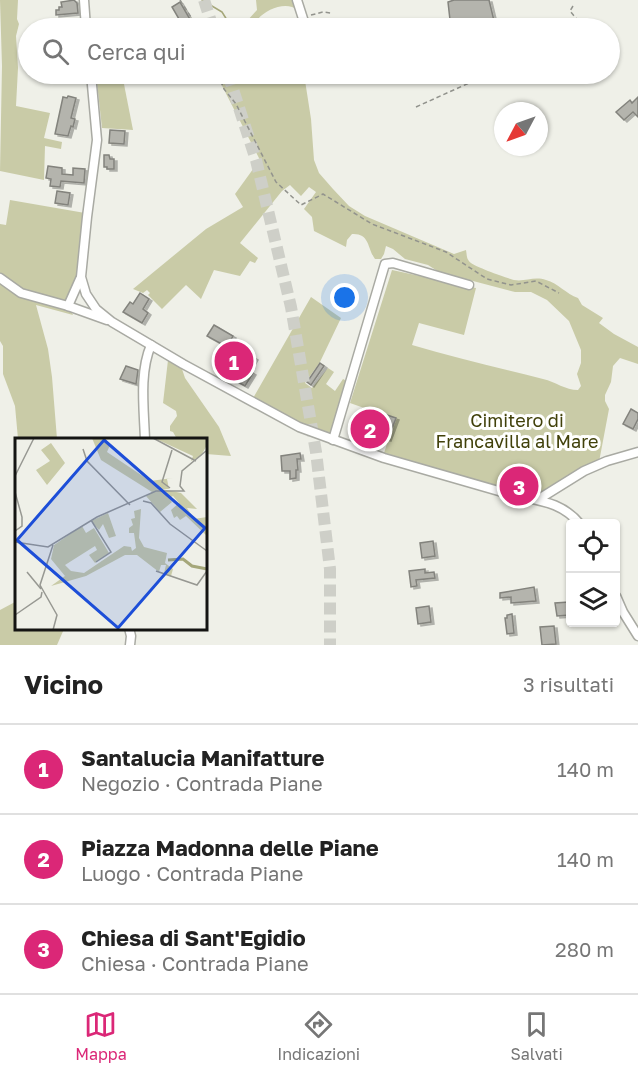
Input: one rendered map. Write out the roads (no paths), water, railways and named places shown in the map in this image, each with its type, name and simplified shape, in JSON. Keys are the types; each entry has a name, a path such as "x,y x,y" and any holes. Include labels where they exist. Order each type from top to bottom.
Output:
{"street":[{"path":"84,0 85,18"},
{"path":"297,0 304,18"},
{"path":"92,84 98,140 81,277 88,299 112,322"},
{"path":"333,440 385,264 393,263 469,285"},
{"path":"68,306 81,277"},
{"path":"0,278 21,293 68,306 112,322 277,417 384,458 509,494 539,499 564,510 576,519"},
{"path":"144,438 144,378 151,345"},
{"path":"539,499 584,471 638,452"},
{"path":"620,605 638,636"},
{"path":"130,630 130,645"}],"waterway":[{"path":"202,0 222,12 226,18"}],"tunnel":[{"path":"204,0 210,18"},
{"path":"231,84 256,160 291,307 316,452 330,569 330,645"}],"place":[{"name":"Santalucia Manifatture","path":"234,361"},
{"name":"Piazza Madonna delle Piane","path":"370,429"},
{"name":"Chiesa di Sant'Egidio","path":"519,486"}],"park label":[{"name":"Cimitero di Francavilla al Mare","path":"517,431"}]}
